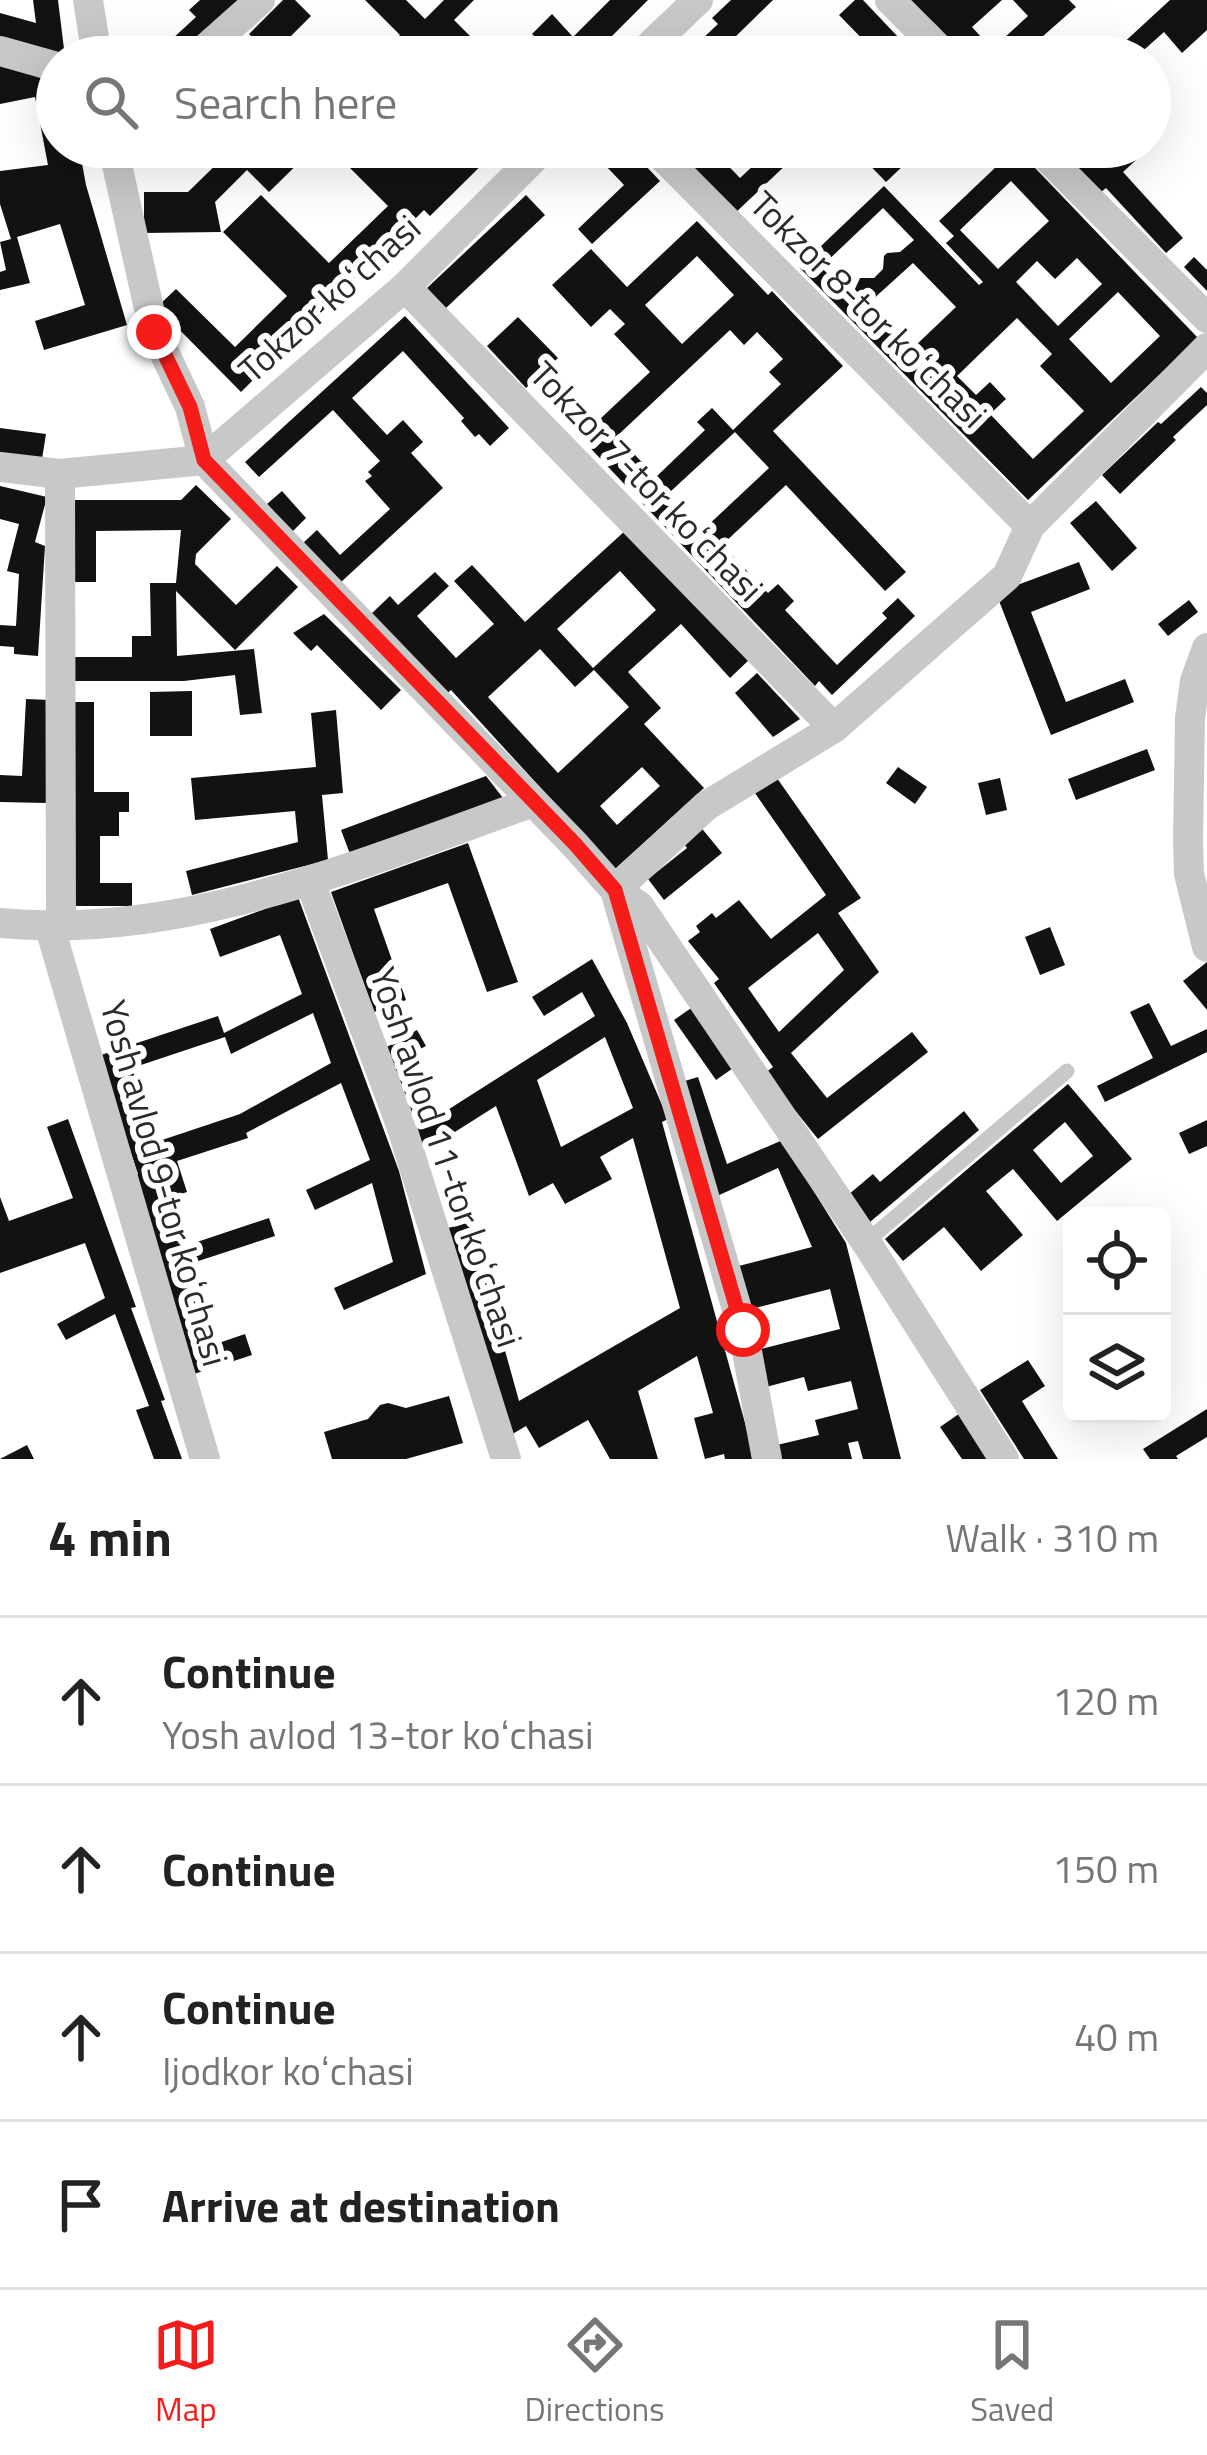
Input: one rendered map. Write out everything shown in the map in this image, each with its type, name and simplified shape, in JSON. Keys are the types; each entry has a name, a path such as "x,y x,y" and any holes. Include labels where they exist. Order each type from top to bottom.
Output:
{"street":[{"path":"88,0 94,36"},
{"path":"220,36 260,0"},
{"path":"660,36 698,0"},
{"path":"890,0 926,36"},
{"path":"0,51 36,61"},
{"path":"118,168 154,332 190,407 204,460 615,890 639,906 866,1242 1004,1459"},
{"name":"Tokzor koʻchasi","path":"204,460 405,287 524,168"},
{"name":"Tokzor 8-tor koʻchasi","path":"674,168 1030,526"},
{"path":"1057,168 1207,318"},
{"name":"Tokzor 7-tor koʻchasi","path":"405,287 834,728"},
{"path":"615,890 706,806 834,728 1007,576 1030,526 1207,348"},
{"path":"0,467 60,474 204,460"},
{"name":"Yosh avlod 9-tor koʻchasi","path":"60,474 55,927 205,1459"},
{"path":"1207,649 1195,681 1190,718 1188,842 1189,874 1207,947"},
{"path":"0,923 55,927 181,914 310,882 533,802"},
{"name":"Yosh avlod 11-tor koʻchasi","path":"310,882 401,1125 506,1459"},
{"path":"615,890 743,1330 766,1459"}],"lane":[{"path":"866,1242 1067,1071"}],"building":[{"path":"33,0 58,0 62,36 36,36 36,50 0,41 0,13 36,23"},
{"path":"200,0 249,0 200,36 175,36 196,17 189,10"},
{"path":"283,0 295,0 311,16 291,36 249,34"},
{"path":"365,0 406,0 425,19 444,0 474,0 454,20 470,36 400,35"},
{"path":"610,0 648,0 612,36 574,36"},
{"path":"731,0 773,0 736,36 705,36 718,24 712,18"},
{"path":"855,0 863,0 897,36 859,36 839,15"},
{"path":"905,0 1002,0 972,27 980,36 946,36"},
{"path":"1013,0 1069,0 1076,7 1043,36 1006,36 1028,16"},
{"path":"1170,0 1207,0 1207,30 1182,53 1164,32 1131,36"},
{"path":"552,14 572,36 532,34"},
{"path":"0,63 36,72 36,102 35,97 0,104"},
{"path":"83,168 127,325 44,350 35,321 85,305 60,224 17,237 30,283 0,290 0,272 6,270 0,242 11,239 0,204 0,171"},
{"path":"213,168 294,168 269,192 247,170 215,202 221,232 144,233 144,192 188,192"},
{"path":"350,168 479,168 430,216 424,210 241,392 157,307 176,289 235,347 287,296 223,232 261,195 329,263 388,206"},
{"path":"608,168 648,168 660,181 592,244 578,229 624,185"},
{"path":"692,168 730,168 740,178 751,168 783,168 733,215"},
{"path":"872,168 901,168 886,182"},
{"path":"995,168 1035,168 1198,338 1028,500 799,267 884,186 979,285 983,282 946,243 954,236 939,221","holes":["1011,181 1049,221 998,269 960,230","883,208 914,240 900,252 887,253 883,269 874,278 860,278 852,299 821,267","1077,258 1102,284 1058,326 1016,282 1037,261 1055,279","913,263 956,307 915,346 871,301","1118,292 1160,336 1111,383 1069,339","1017,318 1052,354 1040,366 1084,411 1033,459 990,414 1006,399 990,382 976,395 957,376"]},
{"path":"1077,168 1127,168 1123,172 1183,238 1166,253 1106,188 1100,193"},
{"path":"526,195 545,215 446,308 427,288"},
{"path":"697,221 843,366 773,431 906,572 885,591 786,485 722,545 768,593 778,584 794,601 785,610 837,665 887,618 882,613 898,598 915,616 832,695 819,681 815,686 544,399 564,381 600,419 650,372 614,334 625,324 610,309 591,327 552,285 591,249 627,287","holes":["697,256 734,295 682,344 645,305","730,330 744,345 757,332 783,359 769,372 781,384 733,430 712,408 697,422 705,430 656,477 617,436","735,432 769,468 704,529 670,492"]},
{"path":"1194,257 1207,270 1207,291 1184,267"},
{"path":"405,316 509,428 490,446 479,434 475,437 461,421 464,418 403,351 352,398 387,435 403,420 423,442 411,453 443,488 340,583 303,543 317,530 340,555 390,509 365,481 380,461 333,410 259,477 245,462"},
{"path":"518,317 558,358 526,388 487,346"},
{"path":"1201,387 1207,393 1207,405 1120,494 1102,475"},
{"path":"0,428 46,434 42,459 0,454"},
{"path":"196,485 231,519 196,554 195,564 236,605 277,566 298,587 235,650 176,591 177,656 254,649 262,713 240,715 235,675 184,681 68,681 68,657 132,657 132,636 151,636 150,583 176,583 181,530 96,531 96,582 68,582 67,500 181,500"},
{"path":"0,486 47,497 35,542 45,546 38,656 14,654 14,647 0,646 0,625 16,626 19,574 7,571 19,524 0,519"},
{"path":"282,491 306,518 292,532 267,504"},
{"path":"1096,501 1137,548 1112,571 1070,523"},
{"path":"626,530 750,659 730,678 681,624 628,672 661,708 644,724 704,788 615,869 451,690 444,696 370,615 390,596 398,605 435,572 449,586 417,616 456,658 494,624 454,581 472,565 525,622","holes":["620,571 656,610 593,668 557,629","540,649 575,687 594,670 629,707 558,773 488,697","642,767 660,786 617,825 600,806"]},
{"path":"1079,562 1090,589 1031,612 1066,702 1125,679 1134,702 1051,735 996,593"},
{"path":"1189,600 1198,612 1168,636 1158,624"},
{"path":"324,614 401,690 381,710 317,645 311,651 293,633"},
{"path":"757,673 800,719 773,737 735,693"},
{"path":"192,691 192,736 150,736 150,692"},
{"path":"26,699 51,700 46,803 0,802 0,775 22,776"},
{"path":"69,702 94,702 94,792 129,792 129,812 119,812 119,836 100,836 100,883 132,883 132,906 75,906"},
{"path":"336,710 343,793 322,795 328,860 192,895 186,871 298,842 295,811 195,820 191,778 316,767 311,713"},
{"path":"1147,749 1155,770 1076,800 1068,779"},
{"path":"898,767 927,787 915,804 886,783"},
{"path":"772,771 861,898 838,913 879,972 791,1053 827,1098 912,1032 928,1052 818,1139 765,1073 773,1067 714,983 719,979 688,941 700,932 696,926 712,913 716,918 739,900 771,939 826,895 750,786","holes":["818,933 844,970 779,1032 748,988"]},
{"path":"486,776 503,798 350,854 341,830"},
{"path":"1000,778 1007,810 986,815 978,783"},
{"path":"699,825 722,853 664,900 648,879 687,848 681,840"},
{"path":"468,843 518,982 487,992 448,883 374,909 406,1000 374,1012 331,892"},
{"path":"298,897 399,1171 426,1274 344,1310 334,1288 393,1262 372,1183 315,1210 306,1190 370,1160 341,1083 246,1133 248,1138 177,1161 187,1192 169,1198 185,1246 269,1218 275,1236 183,1266 210,1346 245,1334 252,1355 194,1374 128,1178 138,1174 98,1056 218,1016 224,1033 302,994 280,935 220,957 210,929","holes":["313,1013 331,1063 240,1114 156,1142 132,1068 225,1037 231,1054"]},
{"path":"1050,927 1065,965 1040,975 1025,937"},
{"path":"592,959 627,1023 668,1119 662,1122 755,1459 725,1459 724,1454 705,1459 694,1418 713,1413 697,1356 638,1391 658,1459 610,1459 588,1420 539,1448 526,1426 506,1438 448,1228 474,1221 482,1248 477,1249 519,1401 680,1308 633,1138 600,1157 612,1179 565,1204 553,1183 529,1196 496,1106 420,1154 385,1048 417,1030 426,1046 405,1057 435,1118 595,1016 582,992 544,1016 532,997","holes":["605,1037 633,1108 561,1147 537,1080"]},
{"path":"1207,962 1207,1010 1183,981"},
{"path":"1149,1003 1171,1046 1207,1029 1207,1052 1105,1102 1097,1086 1153,1058 1130,1012"},
{"path":"697,1004 739,1064 716,1080 674,1020"},
{"path":"698,1077 727,1164 785,1139 846,1243 901,1459 863,1459 858,1441 848,1443 852,1459 780,1459 777,1445 819,1435 815,1420 858,1409 851,1381 808,1391 804,1377 762,1388 753,1351 840,1329 830,1289 743,1311 731,1268 812,1247 778,1168 715,1197 678,1083"},
{"path":"1068,1084 1132,1159 1074,1207 1063,1207 1057,1221 1013,1169 986,1191 1023,1235 981,1271 944,1227 903,1261 885,1239","holes":["1065,1122 1093,1156 1061,1183 1033,1150"]},
{"path":"964,1111 979,1130 870,1222 848,1195 873,1174 880,1182"},
{"path":"68,1119 136,1307 131,1308 182,1459 154,1459 136,1410 149,1406 115,1314 66,1340 57,1324 105,1298 85,1243 0,1273 0,1197 9,1221 73,1198 47,1127"},
{"path":"1207,1120 1207,1146 1189,1154 1179,1133"},
{"path":"1028,1360 1045,1386 1022,1401 1058,1459 1024,1459 980,1390"},
{"path":"449,1396 463,1443 406,1459 332,1459 324,1432 368,1419 380,1405 406,1408"},
{"path":"1207,1409 1207,1437 1178,1459 1150,1459 1143,1449"},
{"path":"963,1411 996,1459 962,1459 940,1427"},
{"path":"27,1445 34,1459 0,1459"}],"route":[{"path":"154,332 190,407 204,460 615,890 743,1330"}]}
